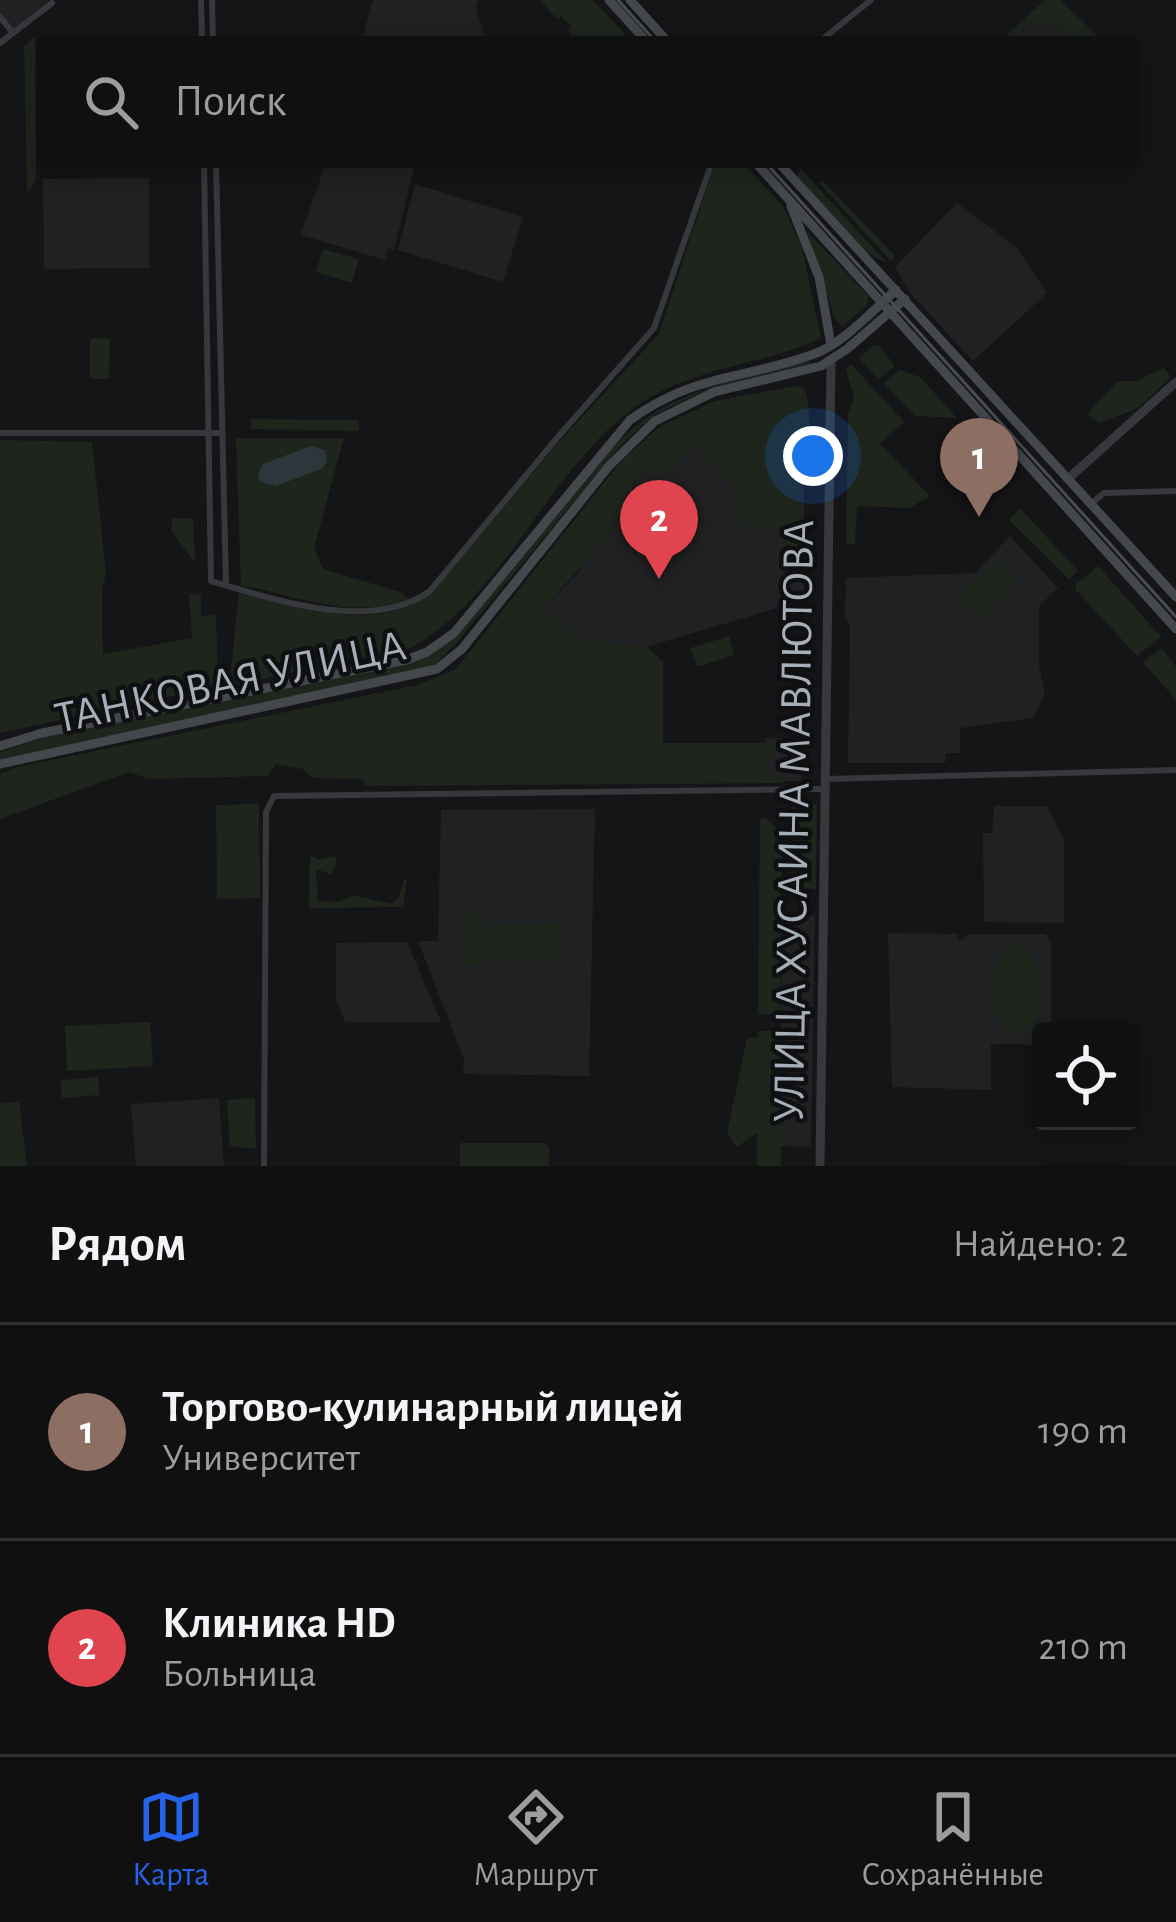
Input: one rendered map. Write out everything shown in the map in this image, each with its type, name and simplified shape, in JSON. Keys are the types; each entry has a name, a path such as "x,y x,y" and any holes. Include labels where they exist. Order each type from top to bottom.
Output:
{"main road":[{"path":"609,0 642,36"},
{"path":"630,0 663,36"},
{"path":"761,168 1176,628"},
{"path":"784,168 1176,597"},
{"name":"УЛИЦА ХУСАИНА МАВЛЮТОВА","path":"787,196 819,277 831,361"},
{"name":"ТАНКОВАЯ УЛИЦА","path":"0,764 437,670 462,649 609,466 655,422 714,392 831,361 900,295"},
{"name":"ТАНКОВАЯ УЛИЦА","path":"0,746 42,733 427,652 454,633 630,420 692,384 804,357 887,306"},
{"path":"1053,491 1069,478"}],"street":[{"path":"201,0 202,36"},
{"path":"212,0 213,36"},
{"path":"826,36 871,0"},
{"path":"0,43 52,3"},
{"path":"0,17 13,33"},
{"path":"204,168 212,581 353,613 413,603 430,591 654,328 710,168"},
{"path":"216,168 226,585"},
{"name":"УЛИЦА ХУСАИНА МАВЛЮТОВА","path":"820,1166 831,361"},
{"path":"1069,478 1176,382"},
{"path":"0,433 223,433"},
{"path":"1092,503 1105,493 1176,491"},
{"path":"264,1166 266,830 270,800 279,795 827,784 1176,770"}],"shaded area":[{"path":"0,0 49,0 13,30 0,13"},
{"path":"373,0 479,0 476,7 484,36 363,36"},
{"path":"540,0 593,0 626,36 573,36 568,31 571,26 561,16 557,19"},
{"path":"1045,0 1060,0 1098,36 1006,36"},
{"path":"1045,0 1060,0 1098,36 1071,36 1060,26 1025,20 1021,36 1006,36"},
{"path":"35,37 36,180 27,194 24,46"},
{"path":"324,168 414,168 394,250 388,248 385,260 301,235"},
{"path":"713,168 748,168 783,206 802,248 821,338 699,376 631,410 574,467 473,597 411,648 229,686 239,593 313,610 363,615 387,613 432,592 557,444 659,334"},
{"path":"801,169 886,262 864,250 839,225 797,176"},
{"path":"149,178 149,268 44,269 43,179"},
{"path":"822,180 895,256 891,261 819,183"},
{"path":"415,184 523,217 503,282 398,250"},
{"path":"957,203 1017,248 1047,293 973,361 909,292 895,267"},
{"path":"807,231 869,297 866,306 842,327 834,317"},
{"path":"323,249 359,259 352,283 316,272"},
{"path":"93,338 110,339 109,379 90,375"},
{"path":"879,346 895,366 879,379 859,358"},
{"path":"813,363 704,391 656,414 619,447 435,665 0,761 0,752 45,737 430,655 456,637 636,426 658,411 705,389"},
{"path":"851,364 904,422 880,444 930,496 909,508 857,506 855,545 846,543 848,415 854,397 846,369"},
{"path":"1164,368 1171,377 1138,408 1099,423 1087,414 1118,381 1136,381"},
{"path":"900,370 920,377 957,418 915,416 884,383"},
{"path":"795,386 805,389 809,420 807,474 798,474 797,554 768,521 757,530 750,523 743,529 736,490 695,447 663,476 652,467 637,474 611,530 540,611 590,641 646,647 663,661 663,743 769,743 775,754 765,777 778,774 784,783 367,786 362,779 312,778 303,769 276,764 268,776 149,779 129,772 0,819 0,774 17,767 417,685 456,669 623,459 659,427 715,401"},
{"path":"250,419 359,420 359,431 251,429"},
{"path":"956,434 980,461 966,474 942,446"},
{"path":"236,438 344,438 314,548 323,569 403,593 408,599 367,608 345,607 241,585"},
{"path":"0,440 92,442 106,573 103,654 192,638 189,593 201,595 201,617 216,614 218,686 0,733"},
{"path":"311,446 325,450 323,468 276,486 261,482 258,475 263,464"},
{"path":"696,447 730,479 804,480 804,600 646,647 590,641 540,611 577,574 633,492 637,474"},
{"path":"1020,508 1078,571 1069,579 1009,520"},
{"path":"173,518 193,518 195,563 171,530"},
{"path":"1010,536 1058,588 1039,606 1039,666 1045,693 1033,718 960,728 960,753 946,753 945,763 848,763 846,578 975,573"},
{"path":"997,559 1019,582 980,620 957,597"},
{"path":"1098,566 1161,637 1137,656 1076,590 1076,584"},
{"path":"729,636 734,655 697,667 691,648"},
{"path":"1162,648 1176,667 1176,700 1143,662"},
{"path":"766,738 801,739 801,781 762,781"},
{"path":"259,804 260,898 217,899 216,805"},
{"path":"792,804 817,804 816,889 791,888"},
{"path":"994,806 1047,806 1064,839 1064,923 984,922 983,833 992,833"},
{"path":"595,809 589,1076 463,1074 464,1059 418,941 438,941 441,810"},
{"path":"760,819 782,832 780,1014 758,1014"},
{"path":"310,855 337,860 332,875 316,869 318,901 338,902 353,895 391,904 407,880 403,907 309,908"},
{"path":"467,913 481,913 487,920 487,959 482,965 466,966 463,961 461,931"},
{"path":"815,916 811,1147 780,1146 782,919"},
{"path":"563,923 564,961 493,962 493,924"},
{"path":"888,933 958,934 958,942 969,934 1046,934 1051,946 1051,1022 1032,1022 1032,1045 991,1044 991,1090 892,1087"},
{"path":"407,942 441,1022 345,1022 336,999 336,943"},
{"path":"1012,942 1030,947 1035,963 1037,1010 1032,1027 1017,1036 1003,1030 995,996 996,970"},
{"path":"150,1022 153,1066 67,1071 65,1026"},
{"path":"758,1031 780,1031 781,1166 757,1166 757,1133 737,1147 727,1133 747,1038 758,1038"},
{"path":"98,1077 99,1095 62,1098 61,1080"},
{"path":"219,1098 224,1166 136,1166 131,1104"},
{"path":"255,1098 256,1149 230,1146 227,1100"},
{"path":"19,1102 27,1166 0,1166 0,1103"},
{"path":"460,1143 544,1143 549,1147 549,1166 460,1166"}],"tram line":[{"path":"618,0 651,36"},
{"path":"770,168 1176,617"}],"place":[{"name":"Торгово-кулинарный лицей","path":"979,517"},
{"name":"Клиника HD","path":"659,579"}]}
